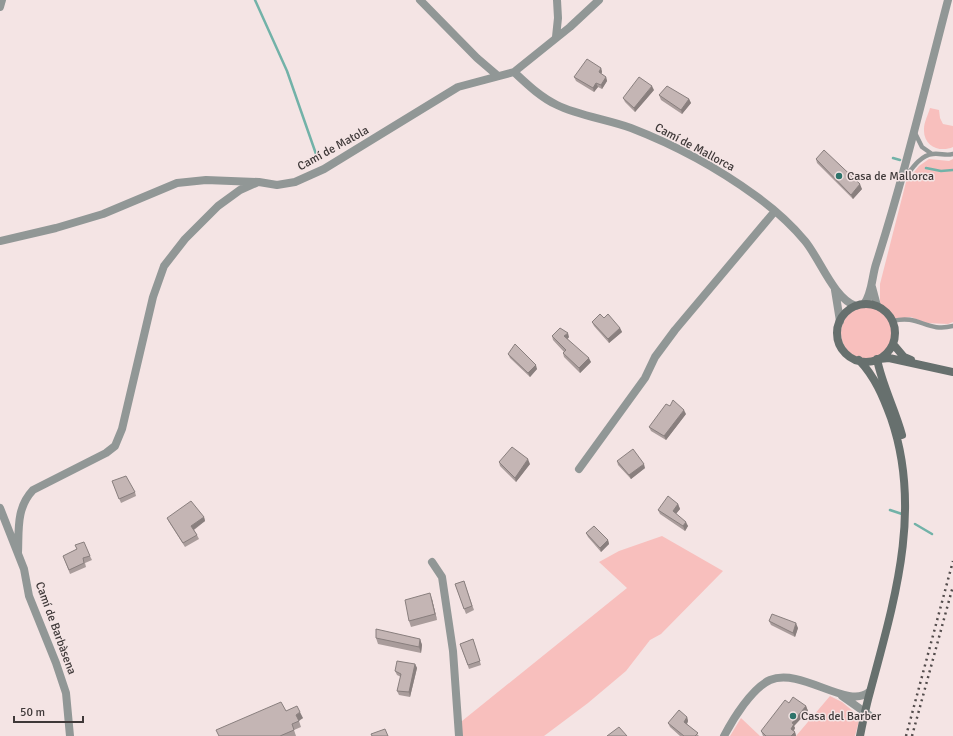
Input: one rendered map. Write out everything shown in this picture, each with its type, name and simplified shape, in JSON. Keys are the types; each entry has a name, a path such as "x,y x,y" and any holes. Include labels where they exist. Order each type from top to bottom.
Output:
{"street":[{"path":"0,7 2,0"},
{"path":"420,0 477,58 498,76"},
{"path":"556,37 558,18 557,0"},
{"name":"Camí de Matola","path":"0,241 56,228 103,214 177,183 206,180 259,182 277,185 295,182 324,169 458,87 514,72 598,0"},
{"path":"949,6 871,281 869,295 860,305 844,314 840,321 838,336 840,343 848,355 859,360 870,361 889,358 953,372"},
{"name":"Camí de Mallorca","path":"514,72 534,91 557,105 631,128 668,144 749,191 775,211 805,241 845,301 860,305"},
{"path":"18,554 19,514 25,498 33,490 106,453 115,446 122,429 153,297 164,266 185,239 218,206 240,190 259,182"},
{"path":"578,469 645,378 655,357 675,330 775,211"},
{"path":"871,281 877,306"},
{"name":"Camí de Mallorca","path":"835,287 840,321"},
{"path":"860,305 877,306 884,310 893,321 895,329 893,344 884,355 877,359"},
{"path":"893,344 904,357 919,364"},
{"path":"860,736 903,579 910,509 908,479 902,436 898,418 879,370 877,359"},
{"path":"859,360 867,369 881,392 896,432 902,459 906,502 902,563 895,596 869,692 863,736"},
{"name":"Camí de Barbàsena","path":"0,508 24,569 29,596 56,663 66,694 70,736"},
{"path":"432,562 442,577 453,651 459,736"},
{"path":"724,736 740,710 754,692 769,680 782,678 811,683 840,694 856,698 869,692"},
{"path":"840,694 867,714"}],"lane":[{"path":"914,129 915,136 922,147 932,154"},
{"path":"900,183 918,161 932,154 953,154"},
{"path":"893,321 911,319 934,328 953,326"}],"shaded area":[{"path":"930,108 939,110 940,118 943,124 953,126 953,147 943,149 933,147 926,140 924,135 924,126"},
{"path":"929,159 949,161 953,159 953,322 948,324 926,323 911,317 894,320 880,305 880,284 906,182 919,166"},
{"path":"862,307 872,307 886,314 893,328 893,338 886,352 872,359 862,359 852,355 845,348 841,338 841,328 845,318 852,311"},
{"path":"662,536 723,571 661,634 650,640 626,671 588,703 544,736 460,736 462,721 627,588 599,562 619,551"},
{"path":"830,696 842,702 860,717 855,736 796,736"},
{"path":"741,718 760,736 730,736"}],"building":[{"path":"587,59 601,68 599,72 606,77 601,85 596,83 593,88 574,77"},
{"path":"639,77 652,86 634,108 623,98"},
{"path":"667,86 689,99 681,110 659,95"},
{"name":"Casa de Mallorca","path":"824,150 860,184 851,195 816,159"},
{"path":"600,314 604,318 608,314 620,328 608,339 592,322"},
{"path":"560,328 568,333 564,336 589,358 579,368 563,353 566,350 552,336"},
{"path":"515,344 536,365 528,373 508,354"},
{"path":"673,400 684,410 664,436 649,427 666,404 670,406"},
{"path":"512,447 528,459 515,478 499,462"},
{"path":"633,449 644,464 629,475 617,461"},
{"path":"126,476 135,492 119,499 112,481"},
{"path":"668,496 678,504 673,511 686,522 683,526 658,510"},
{"path":"191,501 204,517 191,526 197,535 183,543 167,518"},
{"path":"594,526 608,540 600,548 586,533"},
{"path":"84,542 90,556 83,558 84,563 69,570 63,556 77,549 75,545"},
{"path":"464,581 472,606 464,609 455,584"},
{"path":"430,593 435,614 409,621 405,600"},
{"path":"772,614 796,623 793,633 769,621"},
{"path":"376,629 420,639 419,647 376,638"},
{"path":"473,639 480,661 468,665 460,644"},
{"path":"397,661 415,664 409,692 397,691 401,674 395,671"},
{"name":"Casa del Barber","path":"793,697 806,706 792,723 794,724 791,729 795,732 791,736 766,736 761,731 785,700 789,703"},
{"path":"281,702 286,711 297,706 300,712 296,715 299,721 292,724 294,730 280,736 219,736 216,730"},
{"path":"679,710 687,717 684,722 698,733 695,736 684,736 668,723"},
{"path":"619,727 627,736 607,736"},
{"path":"385,729 388,736 372,736 371,734"}],"waterway":[{"path":"255,0 287,71 316,154"},
{"path":"893,158 900,160"},
{"path":"926,168 941,171 953,170"},
{"path":"890,510 902,514"},
{"path":"915,524 932,534"}],"railway":[{"path":"906,736 953,561"},
{"path":"912,736 953,586"}],"place":[{"name":"Casa de Mallorca","path":"839,176"},
{"name":"Casa del Barber","path":"793,716"}]}
